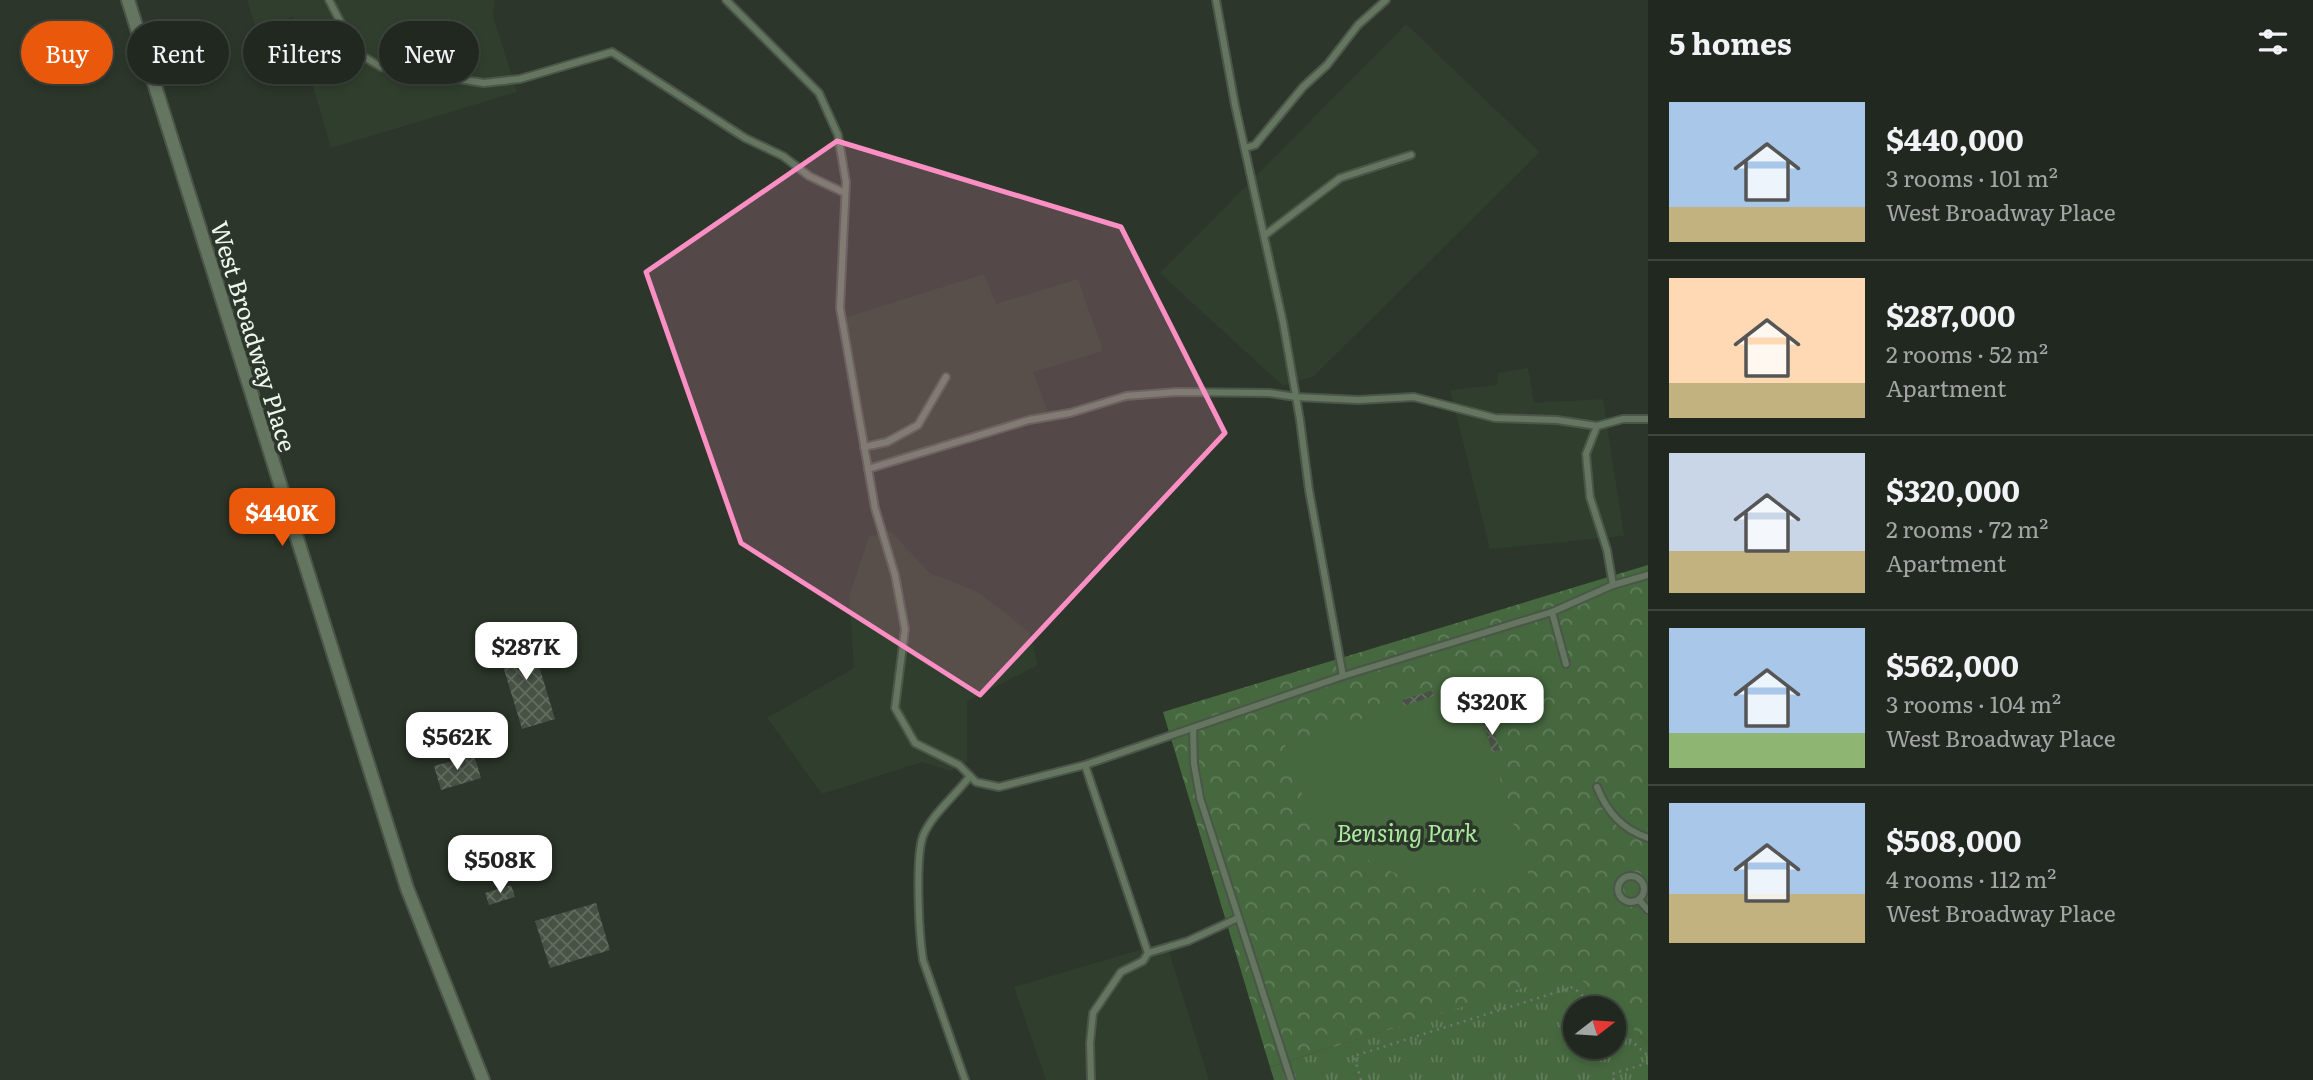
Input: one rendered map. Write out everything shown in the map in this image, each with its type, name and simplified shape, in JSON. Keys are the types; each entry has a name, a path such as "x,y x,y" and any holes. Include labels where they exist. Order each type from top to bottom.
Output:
{"street":[{"name":"West Broadway Place","path":"128,0 408,888 484,1080"}],"lane":[{"path":"329,0 356,52 381,67 484,83 520,79 612,52 745,138 783,156 809,176 845,193"},
{"path":"726,0 819,93 838,135 846,182 839,308 875,508 895,575 905,629 895,708 915,743 959,765 976,782 999,787 1085,765 1343,676 1552,612 1613,585 1648,575"},
{"path":"1216,0 1296,397 1308,490 1343,676"},
{"path":"1245,148 1255,145 1303,87 1327,65 1358,25 1386,0"},
{"path":"1265,235 1340,178 1411,155"},
{"path":"864,447 887,442 918,425 946,377"},
{"path":"868,469 1028,420 1070,413 1126,396 1149,393 1269,393 1358,400 1413,397 1495,418 1557,420 1597,426 1623,419 1648,419"},
{"path":"1597,426 1586,454 1590,497 1613,585"},
{"path":"1552,612 1566,664"},
{"path":"1193,728 1194,764 1200,798 1291,1080"},
{"path":"1085,765 1148,953"},
{"path":"965,1080 923,960 919,939 919,863 923,836 970,776"},
{"path":"1597,787 1609,812 1619,823 1648,838"},
{"path":"1633,875 1640,879 1644,892 1639,900 1630,902 1622,899 1617,891 1621,879 1633,875"},
{"path":"1639,900 1648,910"},
{"path":"1091,1080 1090,1043 1093,1013 1121,972 1143,961 1148,953 1188,941 1238,918"}],"path":[{"path":"1361,1080 1354,1056 1573,987 1583,996"},
{"path":"1626,1035 1648,1056"},
{"path":"1614,1080 1612,1074 1648,1063"}],"highlighted area":[{"path":"837,141 1121,227 1225,433 980,695 741,543 646,272"}],"shaded area":[{"path":"247,0 495,0 493,16 517,92 331,148 312,84 365,84 365,21 294,21 293,17 278,21 254,21"},
{"path":"1406,24 1540,152 1314,376 1283,386 1160,273"},
{"path":"984,274 996,304 1078,279 1103,351 1033,372 1048,412 872,463 847,317"},
{"path":"1528,368 1534,403 1603,399 1624,536 1490,549 1450,390 1497,385 1498,373"},
{"path":"890,531 930,573 978,592 1029,632 1038,665 967,701 967,762 952,771 922,762 822,794 767,718 854,668 849,597 869,537"},
{"path":"1166,942 1209,1080 1046,1080 1014,987"}],"green space":[{"name":"Bensing Park","path":"1648,565 1648,1043 1626,1022 1626,996 1598,996 1573,972 1270,1067 1163,712"},
{"path":"1459,688 1476,697 1529,877 1493,888 1456,887 1414,880 1375,864 1357,853 1325,825 1306,801 1285,744"},
{"path":"1573,971 1599,996 1563,996 1563,1059 1626,1059 1626,1022 1648,1043 1648,1080 1274,1080 1270,1067"}],"building":[{"path":"530,636 555,719 522,729 497,646"},
{"path":"1433,690 1434,696 1404,706 1402,700"},
{"path":"1491,721 1500,750 1492,752 1484,724"},
{"path":"474,755 481,778 441,790 434,766"},
{"path":"511,885 515,897 489,905 485,893"},
{"path":"596,903 610,950 550,968 535,921"}]}
